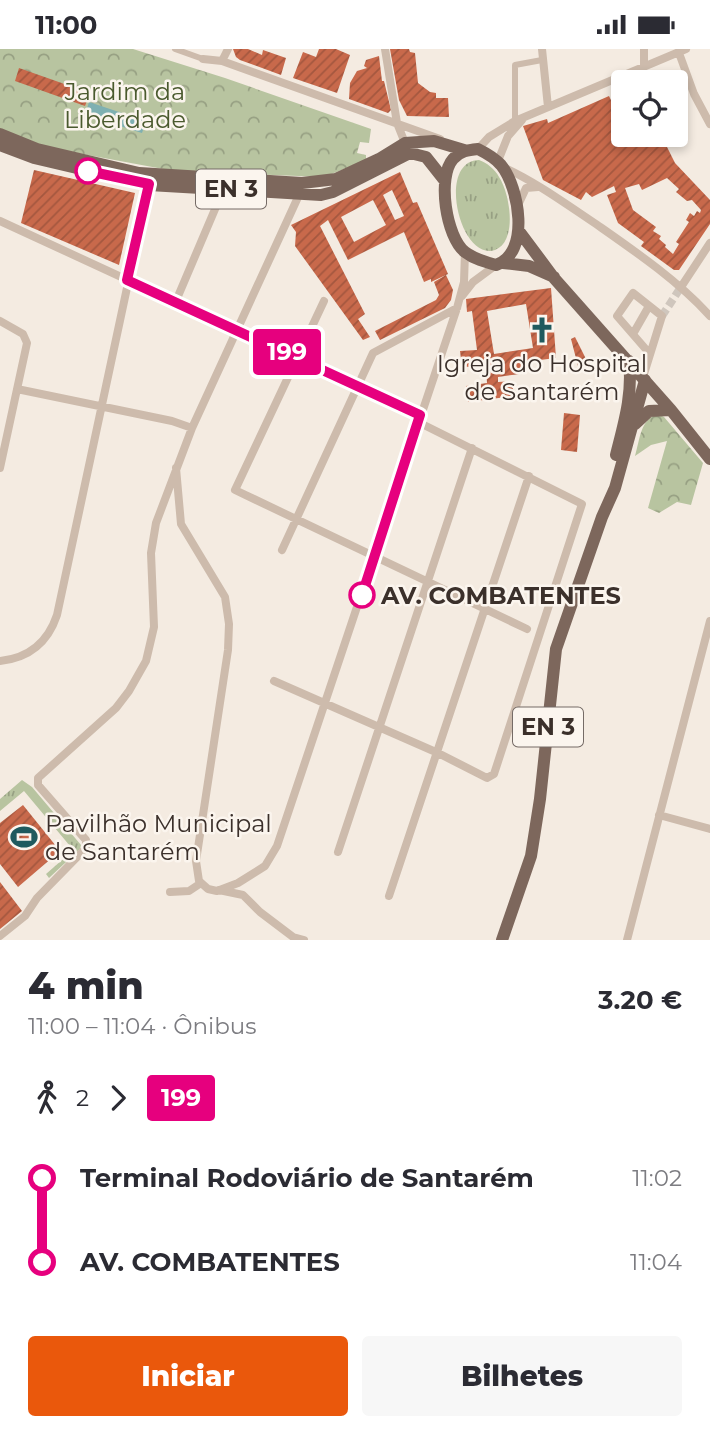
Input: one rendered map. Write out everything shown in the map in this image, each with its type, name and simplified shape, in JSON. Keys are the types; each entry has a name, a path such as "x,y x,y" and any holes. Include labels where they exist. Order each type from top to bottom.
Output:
{"main road":[{"name":"EN 3","path":"0,134 37,149 139,173 302,184 335,179 379,159 405,143"},
{"path":"405,143 445,143 464,150 478,149 500,164 511,185 519,231 510,256 499,264"},
{"name":"EN 3","path":"0,145 34,158 149,184 321,195 333,192 410,153 426,157 445,181"},
{"path":"464,150 453,158 445,173 449,222 459,246 482,261 529,266 554,278"},
{"path":"519,231 554,278 629,361 710,459"},
{"name":"EN 3","path":"602,517 629,400 629,361"},
{"name":"EN 3","path":"502,940 531,856 540,799 556,649 602,517 615,488 644,379"},
{"path":"632,428 649,411 671,410"}],"street":[{"path":"175,49 203,59 222,61 433,135 445,143"},
{"path":"222,61 228,49"},
{"path":"385,49 397,123 405,143"},
{"path":"542,49 548,107"},
{"path":"644,49 644,67"},
{"path":"478,149 489,138 515,121 682,51 694,95 710,124"},
{"path":"515,121 515,65 542,60"},
{"path":"527,116 508,136 500,164 628,247 681,287 710,316"},
{"path":"0,661 27,654 39,645 53,625 149,184"},
{"path":"518,213 519,199 523,192 529,187 539,187"},
{"path":"176,301 224,188"},
{"path":"0,936 25,916 37,898 84,851 87,844 35,781 116,708 146,661 154,627 152,538 192,428 299,195"},
{"path":"0,221 358,385 472,448 583,504 492,777 487,778 438,753 274,681"},
{"path":"681,287 710,243"},
{"path":"219,890 260,870 273,855 457,308 464,282 465,252"},
{"path":"460,298 473,282 499,264"},
{"path":"644,379 662,316 634,293 617,316 650,354"},
{"path":"324,300 235,491 527,629"},
{"path":"633,334 649,306"},
{"path":"282,550 373,353 457,308"},
{"path":"0,321 17,329 27,339 0,468"},
{"path":"17,389 172,421 192,428"},
{"path":"338,852 472,448"},
{"path":"176,468 181,524 222,590 229,624 228,650 197,861 200,882 211,890 243,895 293,937 304,940"},
{"path":"389,896 528,475"},
{"path":"627,940 710,621"},
{"path":"659,815 710,829"},
{"path":"170,893 188,891 200,882"}],"green space":[{"name":"Jardim da Liberdade","path":"0,49 133,49 371,129 369,143 360,142 357,153 366,155 366,160 324,177 174,171 39,146 0,131"},
{"path":"479,160 497,174 509,205 507,237 495,250 482,250 472,241 463,227 458,210 458,176 466,165"},
{"path":"658,414 664,417 703,463 691,505 677,502 659,513 648,508 667,441 651,445 635,456 644,425"},
{"path":"22,780 32,787 81,845 49,878 46,874 70,853 70,846 24,791 0,811 0,799"}],"water":[{"path":"89,102 146,121 142,133 85,115"}],"building":[{"path":"233,49 248,49 262,55 263,50 286,58 281,75 240,60"},
{"path":"319,49 336,49 350,55 337,93 293,78 303,52 316,57"},
{"path":"390,49 409,49 415,53 418,83 436,93 436,98 448,98 449,117 407,116 399,100"},
{"path":"379,56 382,81 391,110 388,113 349,99 350,83 357,71 367,68 364,66 366,60"},
{"path":"19,68 90,93 85,106 15,81"},
{"path":"609,96 611,147 667,147 675,163 710,200 710,224 679,270 674,270 641,246 644,242 618,223 607,195 616,192 614,186 592,197 586,192 581,200 543,180 523,126 547,119 548,123","holes":["667,178 679,189 676,192 687,201 692,200 701,210 694,216 690,213 686,220 689,222 676,242 679,244 673,254 659,239 661,236 653,231 656,227 633,210 625,188 639,184 642,190"]},
{"path":"34,170 135,193 119,265 21,223"},
{"path":"400,172 413,203 417,202 448,274 431,282 431,279 424,282 404,232 348,260 328,220 320,226 365,314 358,319 370,337 363,340 295,246 296,232 291,225","holes":["392,190 404,216 395,220 383,195","373,200 386,225 354,242 341,217"]},
{"path":"446,275 453,290 451,300 445,308 380,340 375,331 436,300 439,295 434,282"},
{"name":"Igreja do Hospital de Santarém","path":"551,288 556,358 524,362 527,373 498,377 498,382 512,381 514,396 468,402 466,386 487,383 486,366 462,367 460,351 477,350 472,311 467,312 466,299","holes":["526,304 533,348 494,354 487,311"]},
{"path":"575,337 588,363 578,366 571,339"},
{"path":"564,413 580,415 577,452 561,450"},
{"name":"Pavilhão Municipal de Santarém","path":"23,805 60,851 18,887 0,864 0,823"},
{"name":"Pavilhão Municipal de Santarém","path":"0,882 22,911 0,929"}],"tunnel":[{"path":"662,316 681,287"}],"bus line":[{"name":"199","path":"88,171 149,184 127,280 420,415 362,595"}],"place":[{"name":"Igreja do Hospital de Santarém","path":"542,330"},
{"name":"AV. COMBATENTES","path":"362,595"},
{"name":"Pavilhão Municipal de Santarém","path":"24,837"}]}
